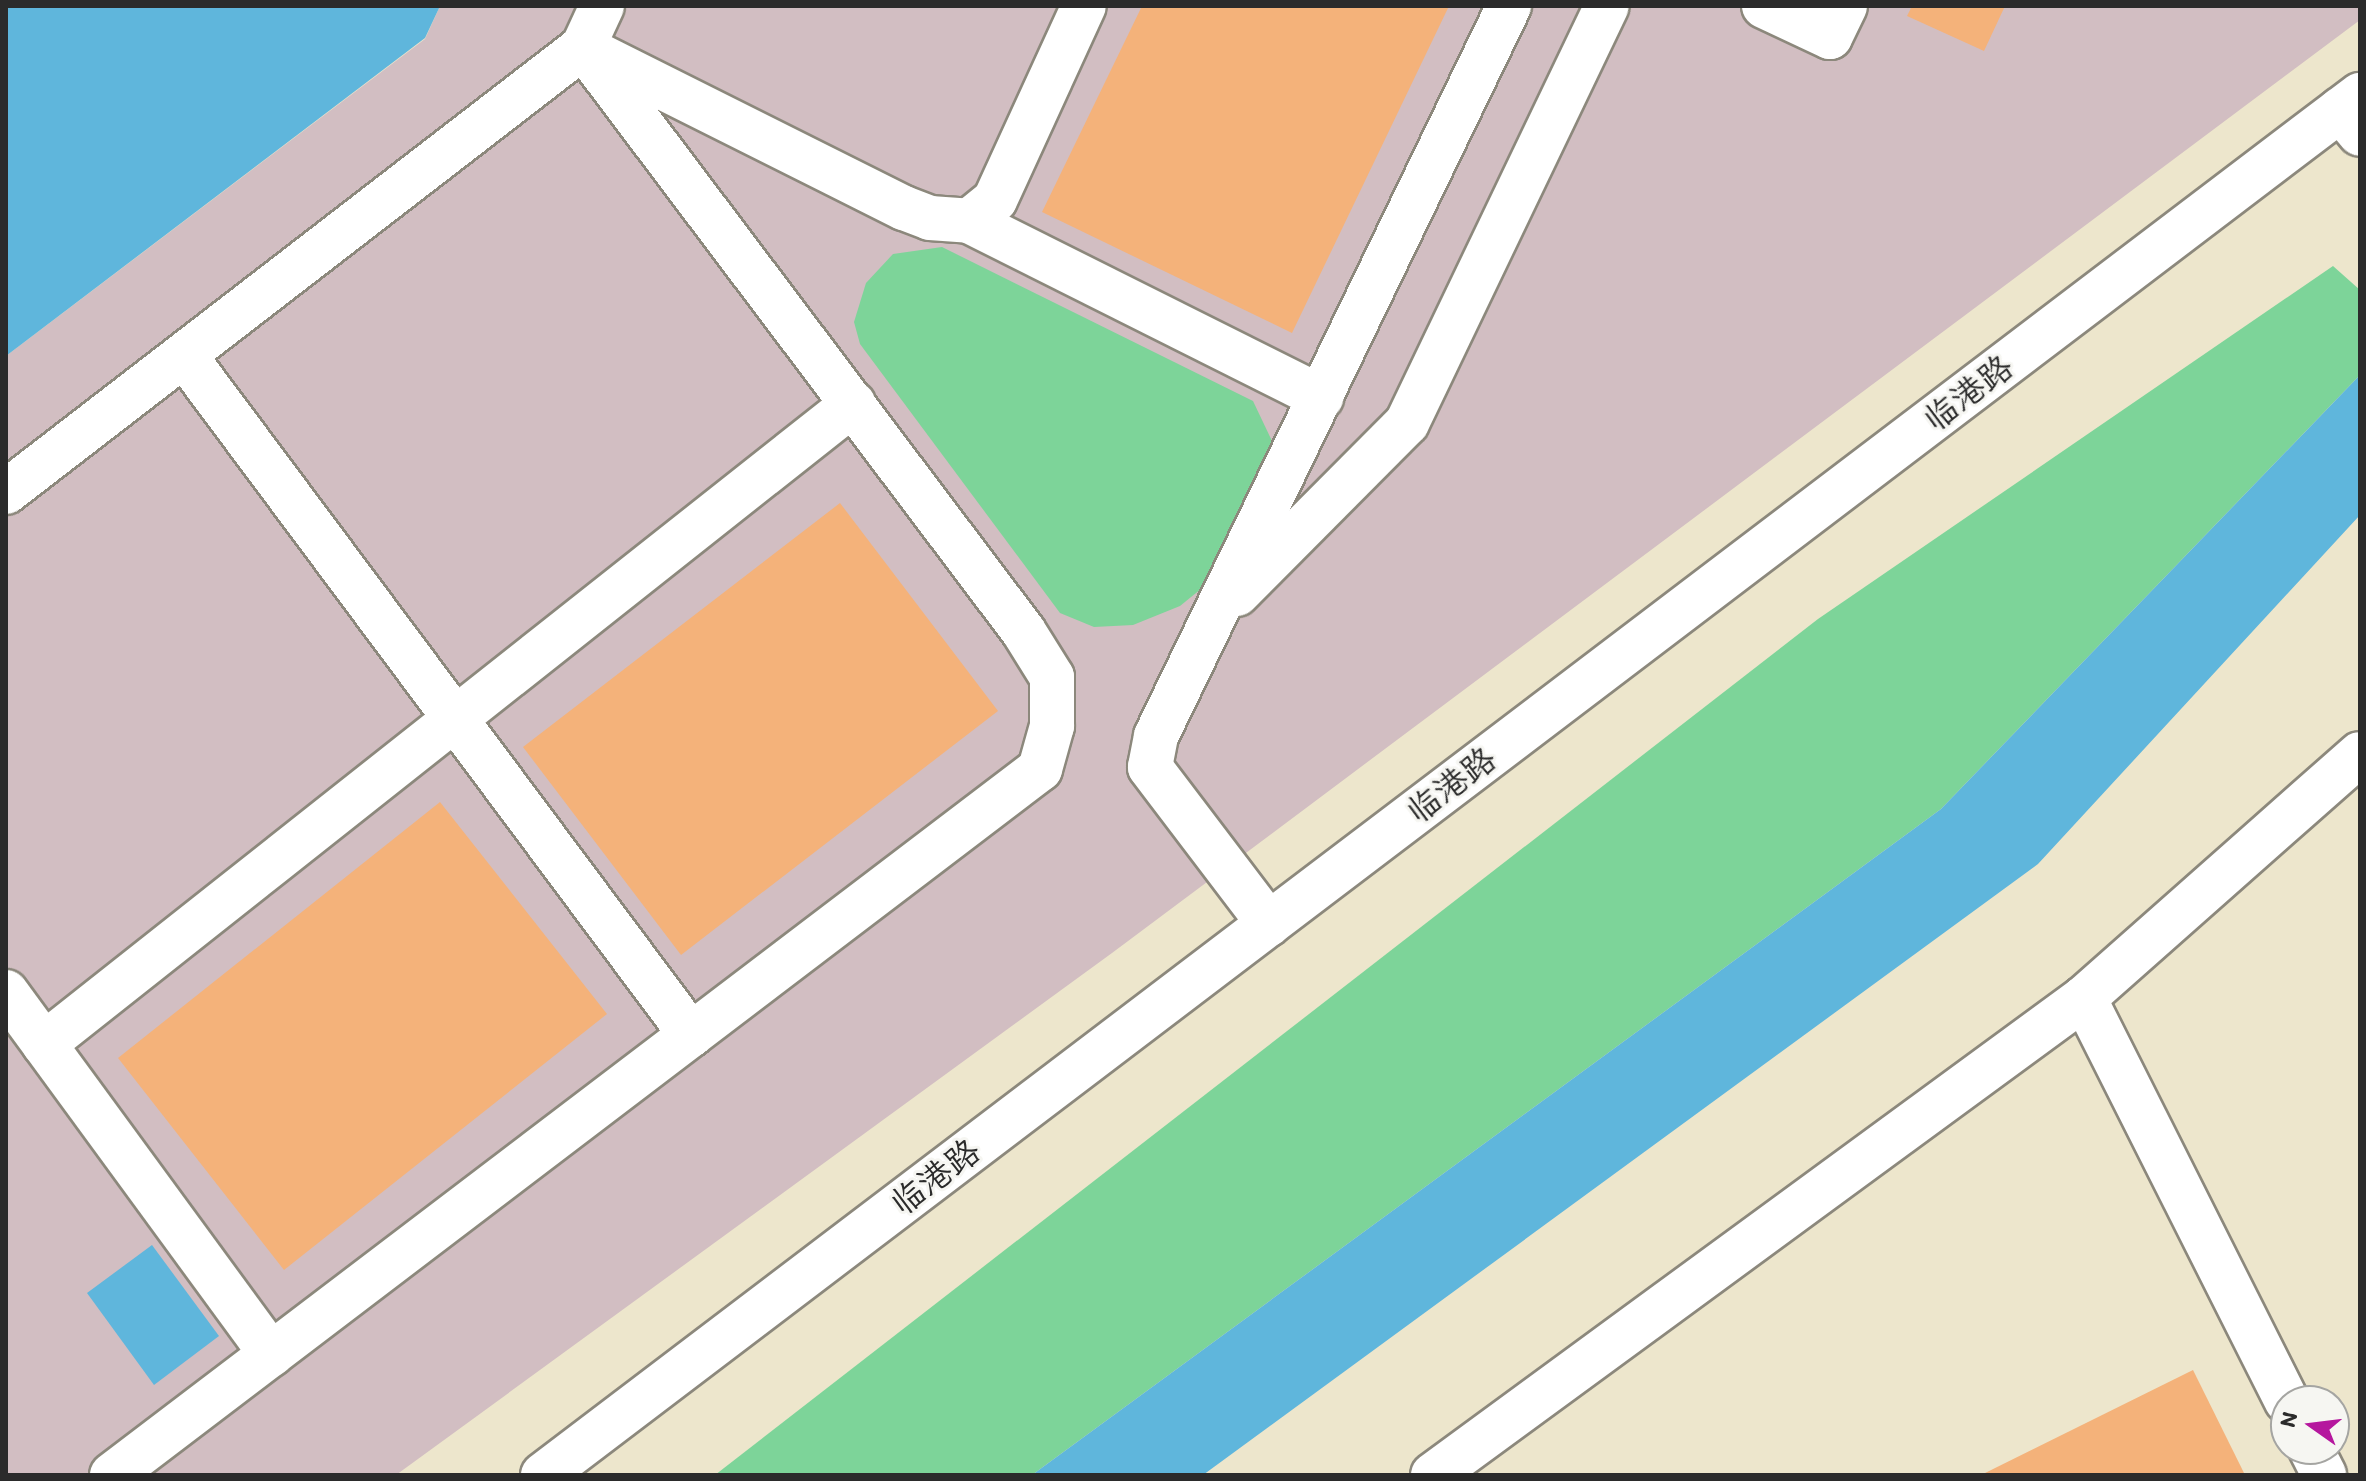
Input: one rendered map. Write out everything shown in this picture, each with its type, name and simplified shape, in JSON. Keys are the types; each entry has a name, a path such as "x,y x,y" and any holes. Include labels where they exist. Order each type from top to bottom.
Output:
{"main road":[{"path":"6,492 583,47 602,6"},
{"path":"969,221 995,200 1084,6"},
{"path":"1269,924 1150,767 1165,713 1509,6"},
{"path":"1210,621 1407,423 1607,6"},
{"path":"1764,6 1830,37 1845,6"},
{"path":"583,47 904,208 930,218 969,221 1321,397"},
{"path":"112,1475 1040,769 1052,726 1052,677 1024,632 583,47"},
{"name":"临港路","path":"543,1475 1269,924 2353,113"},
{"path":"184,355 691,1035"},
{"path":"44,1044 853,404"},
{"path":"1433,1475 2084,998 2360,754"},
{"path":"6,992 271,1354"},
{"path":"2084,998 2279,1385"}],"shaded area":[{"path":"440,6 2360,6 2360,20 1112,953 396,1475 6,1475 6,356 425,39"}],"green space":[{"path":"942,247 1253,401 1273,443 1223,571 1180,606 1133,625 1094,627 1060,613 860,344 854,322 866,283 893,254"},
{"path":"2333,266 2360,290 2360,375 1941,809 1032,1475 715,1475 1818,619"}],"water":[{"path":"6,6 440,6 425,38 6,356"},
{"path":"2360,375 2360,515 2038,864 1203,1475 1032,1475 1941,809"},
{"path":"152,1245 219,1336 154,1385 87,1293"}],"building":[{"path":"1142,6 1449,6 1292,333 1042,212"},
{"path":"1912,6 2005,6 1984,51 1907,16"},
{"path":"840,503 998,711 681,955 523,747"},
{"path":"440,802 607,1014 284,1270 118,1058"},
{"path":"2193,1370 2245,1475 1981,1475"}]}
